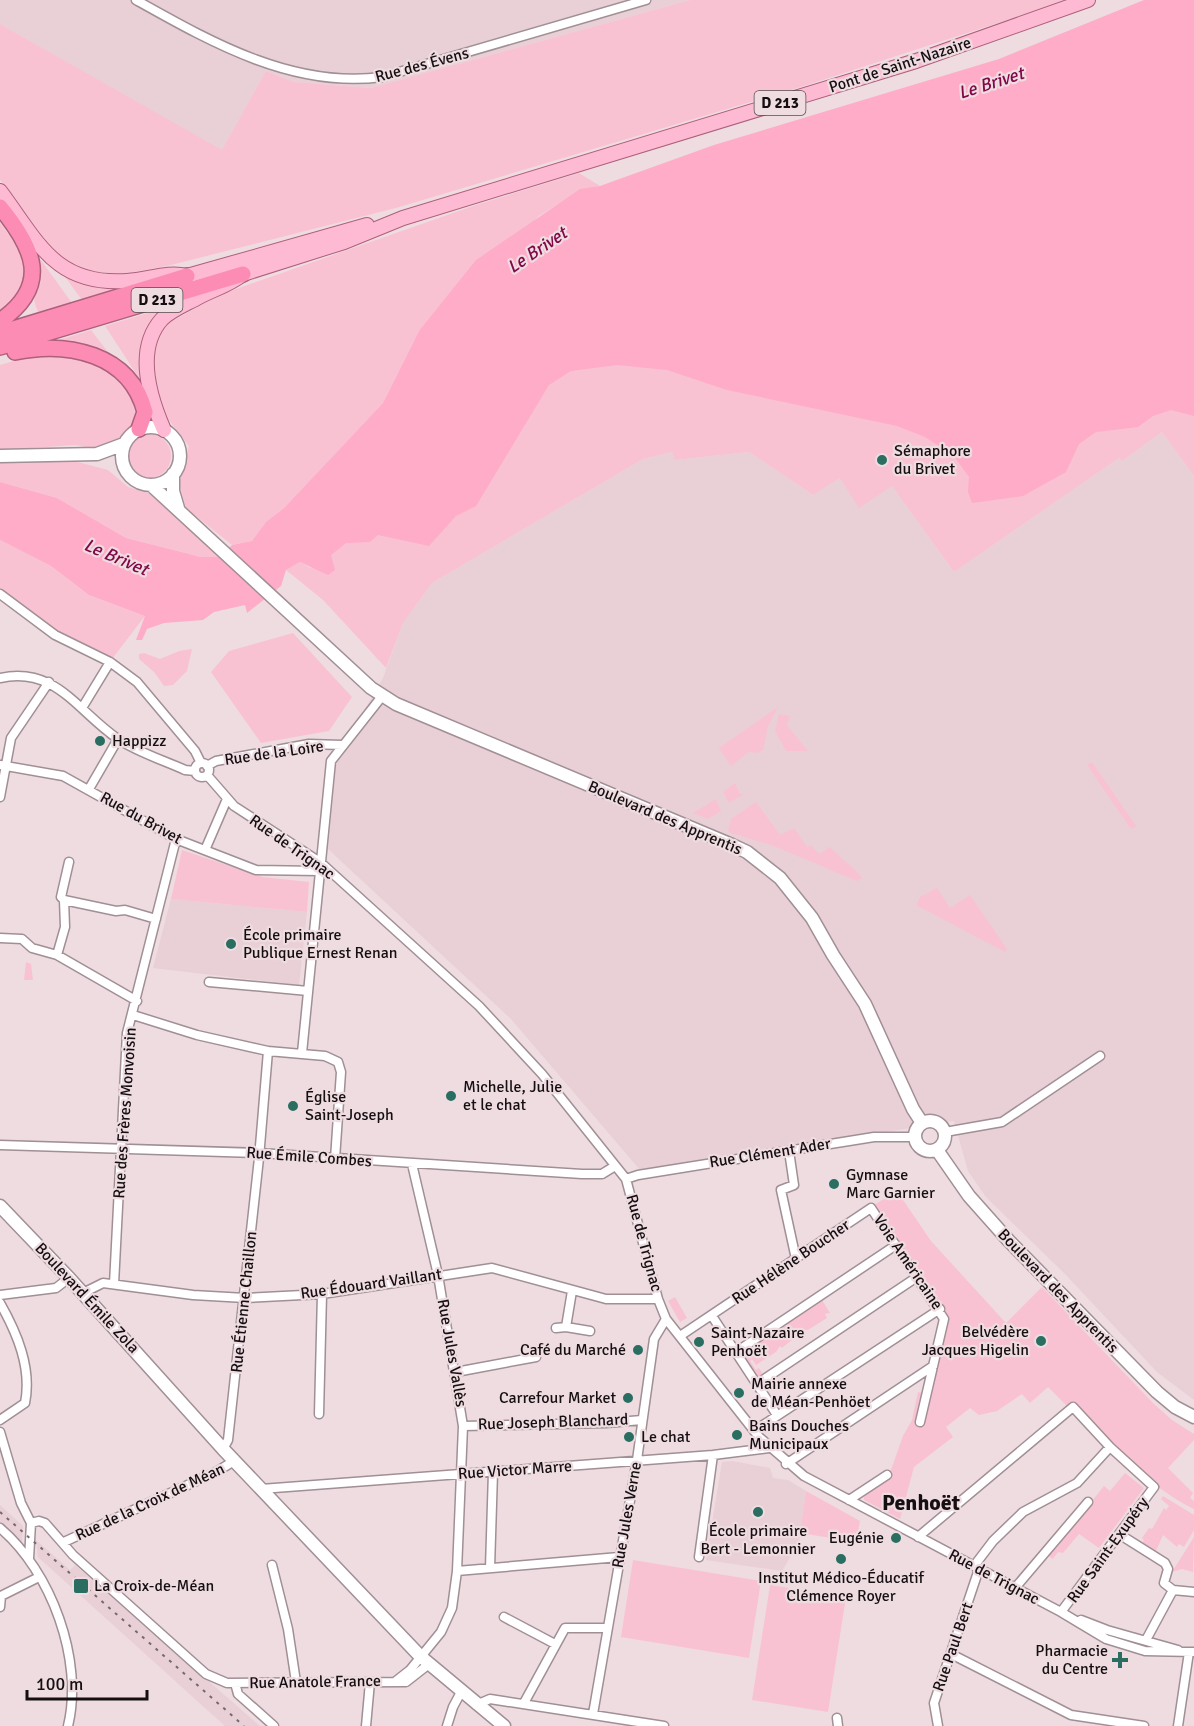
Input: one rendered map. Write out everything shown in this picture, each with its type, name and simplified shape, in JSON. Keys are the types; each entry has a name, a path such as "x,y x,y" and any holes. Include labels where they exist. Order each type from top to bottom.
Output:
{"highway":[{"path":"0,207 29,248 34,266 31,286 11,313 0,321"},
{"name":"D 213","path":"0,347 243,274"},
{"name":"D 213","path":"0,333 187,276"},
{"path":"0,355 47,346 75,349 96,356 117,370 140,395 145,412 139,429"}],"main road":[{"name":"Pont de Saint-Nazaire","path":"403,218 916,61 1089,0"},
{"path":"0,191 40,245 58,265 80,278 106,282 130,281 173,273 187,276"},
{"name":"D 213","path":"187,276 374,223 403,218"},
{"name":"D 213","path":"243,274 344,242 403,218"},
{"path":"178,508 173,491 173,474 180,456 178,446 164,430 150,386 147,355 151,334 162,318 177,308 230,285 243,274"},
{"path":"0,456 97,454 124,444 139,429 156,427 164,430"},
{"path":"124,444 122,453 126,471"},
{"path":"97,454 126,471 137,481 151,485 167,480 173,474"},
{"name":"Boulevard des Apprentis","path":"151,485 371,688 402,707 732,844 765,866 800,900 866,1004 913,1109 922,1123"},
{"path":"936,1122 945,1132 944,1142 937,1150 923,1150 915,1137 922,1123 936,1122"},
{"name":"Boulevard des Apprentis","path":"937,1150 969,1196 1009,1241 1157,1392 1175,1407 1194,1417"},
{"name":"Boulevard Émile Zola","path":"0,1206 83,1293 234,1461 425,1660 476,1705 504,1726"}],"street":[{"name":"Rue des Évens","path":"136,0 207,39 279,69 332,80 356,81 382,77 646,0"},
{"name":"Rue de Trignac","path":"0,594 56,635 110,662 136,682 195,751 227,799 320,867 479,1006 542,1074 626,1179 658,1299 666,1319 754,1431 786,1464 1107,1639 1145,1651 1189,1652"},
{"path":"82,708 110,662"},
{"path":"0,678 24,675 49,682 118,739 185,771 195,771"},
{"path":"0,797 3,765 11,738 49,682"},
{"path":"302,1053 331,761 342,744 366,719 383,695"},
{"path":"89,789 118,739"},
{"name":"Rue de la Loire","path":"205,768 216,761 309,744 342,744"},
{"name":"Rue du Brivet","path":"3,765 63,776 176,839 256,870 320,867"},
{"path":"197,765 205,768 199,777 195,771 197,765"},
{"path":"205,850 227,799"},
{"name":"Rue des Frères Monvoisin","path":"114,1284 123,1149 127,1034 176,839"},
{"path":"57,954 64,927 64,900 61,897 69,862"},
{"path":"64,900 116,911 125,910 156,919"},
{"path":"0,938 22,939 32,948 57,954 137,1001"},
{"path":"209,982 308,991"},
{"path":"133,1015 197,1035 268,1051 332,1057 338,1062 341,1072 335,1158"},
{"name":"Rue Étienne Chaillon","path":"223,1449 228,1440 245,1298 268,1051"},
{"path":"945,1132 1002,1122 1100,1056"},
{"name":"Rue Clément Ader","path":"626,1179 638,1174 874,1137 915,1137"},
{"name":"Rue Émile Combes","path":"0,1145 260,1153 597,1174 615,1166"},
{"path":"789,1151 794,1185 780,1190 796,1259"},
{"name":"Rue Jules Vallès","path":"412,1164 438,1275 456,1372 463,1426 457,1570"},
{"name":"Rue Hélène Boucher","path":"680,1336 872,1208"},
{"name":"Voie Américaine","path":"872,1208 940,1309 944,1319 920,1422"},
{"path":"736,1352 896,1245"},
{"name":"Rue Édouard Vaillant","path":"83,1293 103,1283 193,1295 245,1298 322,1294 492,1268 572,1292 606,1299 658,1299"},
{"path":"757,1384 917,1277"},
{"path":"0,1295 56,1288 69,1278"},
{"path":"566,1327 572,1292"},
{"path":"319,1414 322,1294"},
{"path":"0,1303 16,1331 27,1380 25,1403 0,1420"},
{"path":"754,1431 940,1309"},
{"path":"712,1316 777,1415"},
{"name":"Rue Jules Verne","path":"593,1714 618,1557 637,1460 654,1339 657,1330 666,1319"},
{"path":"556,1328 566,1327 590,1331"},
{"path":"456,1372 536,1357"},
{"path":"786,1464 933,1366"},
{"path":"918,1537 1073,1407 1110,1448 1077,1483 1023,1512 993,1542 977,1567"},
{"name":"Rue Joseph Blanchard","path":"463,1426 606,1423 642,1419"},
{"path":"0,1432 21,1503 31,1523 29,1559"},
{"name":"Rue Victor Marre","path":"261,1489 713,1455 769,1448"},
{"name":"Rue Saint-Exupéry","path":"1061,1612 1154,1487 1110,1448"},
{"path":"699,1557 713,1455"},
{"name":"Rue de la Croix de Méan","path":"64,1542 216,1472 234,1461"},
{"path":"490,1568 493,1472"},
{"path":"849,1500 887,1475"},
{"path":"1016,1588 1088,1502"},
{"name":"Rue Anatole France","path":"31,1523 42,1522 64,1542 73,1555 206,1674 228,1683 406,1682 412,1679 425,1660 452,1608 457,1570"},
{"path":"0,1528 29,1559 63,1630 73,1682 68,1726"},
{"path":"1119,1534 1166,1563 1168,1569 1164,1583 1173,1590 1194,1592"},
{"path":"457,1570 618,1557"},
{"path":"272,1565 288,1629 296,1682"},
{"name":"Rue Paul Bert","path":"938,1726 934,1703 977,1567"},
{"path":"0,1606 1,1596 39,1577"},
{"path":"1146,1640 1173,1590"},
{"name":"Rue de Trignac","path":"1061,1612 1107,1630 1189,1652"},
{"path":"504,1617 555,1644"},
{"path":"524,1703 565,1628 607,1628"},
{"path":"1178,1726 1189,1652"},
{"path":"951,1654 1071,1715 1144,1726"},
{"path":"366,1726 370,1682"},
{"path":"235,1683 238,1694 274,1726"},
{"path":"447,1726 461,1692"},
{"path":"476,1705 490,1699 664,1726"},
{"path":"492,1716 501,1701"}],"shaded area":[{"path":"0,0 690,0 371,88 294,82 266,71 222,151 0,24"},
{"path":"690,0 1069,0 801,87 396,208 167,266 124,274 84,271 60,259 0,180 0,24 222,150 266,71 294,82 371,88"},
{"path":"1194,42 1194,476 1162,432 1122,461 1119,458 954,572 892,486 859,508 840,478 813,495 749,452 675,460 672,452 643,459 432,583 403,623 386,668 323,600 286,570 300,562 311,568 415,437"},
{"path":"579,173 600,186 580,190 539,216 419,331 383,403 284,508 266,522 252,541 232,545 186,508 179,484 189,446 158,406 153,348 165,325 219,295 473,206"},
{"path":"0,223 22,258 24,279 20,290 0,312"},
{"path":"38,256 72,303 38,312 34,291"},
{"path":"63,274 78,281 93,284 126,286 82,300"},
{"path":"174,305 154,323 144,337 140,353 141,381 105,326"},
{"path":"91,330 114,360 98,350 56,341"},
{"path":"34,355 75,358 92,364 113,376 129,393 135,415 134,428 111,446 91,448 76,445 0,450 0,365"},
{"path":"1162,432 1194,476 1194,1400 1157,1372 1065,1274 986,1197 968,1171 954,1121 641,1171 511,1019 328,849 337,757 383,678 403,623 432,583 643,459 672,452 676,460 749,452 813,495 840,478 892,486 954,572 1119,458 1122,461"},
{"path":"149,434 164,441 171,456 164,471 149,478 134,471 127,456 134,441"},
{"path":"74,461 108,470 128,487 148,493 164,503 178,520 220,557 201,557 126,538 57,498 0,482 0,462"},
{"path":"0,540 51,566 89,595 145,616 112,659 56,634 0,591"},
{"path":"293,633 352,697 329,731 261,743 211,672 229,651"},
{"path":"192,649 187,671 173,685 164,686 154,672 139,659 139,654 144,653 160,659 179,651"},
{"path":"778,707 768,726 763,750 757,753 749,752 731,766 719,748"},
{"path":"779,714 790,716 787,725 808,751 786,751 775,731"},
{"path":"1092,762 1136,826 1131,829 1087,765"},
{"path":"735,783 740,794 744,794 729,803 723,792"},
{"path":"716,799 721,811 708,819 693,813"},
{"path":"756,802 780,835 794,828 807,847 811,845 819,854 830,847 862,878 857,881 774,846 728,832 731,819"},
{"path":"182,850 263,877 309,882 307,912 171,899"},
{"path":"937,888 950,908 970,895 1007,949 1005,952 916,905 920,897"},
{"name":"École primaire Publique Ernest Renan","path":"171,899 307,912 299,985 153,968"},
{"path":"26,962 31,964 33,980 24,980"},
{"path":"897,1191 931,1241 1006,1323 1042,1287 1153,1403 1172,1420 1194,1434 1194,1440 1168,1468 1193,1493 1190,1498 1194,1501 1194,1509 1145,1476 1116,1449 1076,1405 1067,1406 1048,1387 1030,1403 1022,1394 997,1411 979,1415 970,1408 946,1427 953,1437 914,1467 900,1519 864,1500 864,1495 887,1481 903,1436 912,1420 918,1392 923,1393 916,1424 920,1425 947,1319 874,1205"},
{"path":"675,1297 687,1318 680,1322 668,1301"},
{"path":"822,1300 830,1313 825,1314 827,1318 808,1330 804,1330 756,1365 752,1359 750,1361 756,1370 759,1368 763,1374 757,1378 742,1354"},
{"name":"École primaire Bert - Lemonnier","path":"732,1461 770,1468 773,1478 788,1480 806,1491 799,1542 782,1571 706,1560 722,1462"},
{"path":"1125,1473 1144,1488 1099,1548 1079,1534 1063,1553 1058,1552 1053,1559 1047,1555 1054,1547 1057,1548 1056,1545 1104,1486 1110,1491"},
{"path":"806,1491 860,1521 856,1542 800,1533"},
{"path":"1163,1496 1194,1515 1194,1530 1184,1547 1179,1544 1177,1547 1163,1535 1155,1553 1141,1544 1149,1528 1152,1529 1164,1508 1166,1510 1169,1506 1161,1499"},
{"path":"0,1505 23,1526 22,1543 0,1524"},
{"path":"1194,1537 1193,1572 1182,1569 1172,1572"},
{"path":"36,1540 70,1570 75,1565 260,1726 225,1726 38,1557"},
{"path":"633,1560 761,1581 749,1658 621,1637"},
{"path":"770,1585 846,1597 828,1712 752,1700"}],"water":[{"name":"Le Brivet","path":"1144,0 1194,0 1194,416 1171,410 1153,416 1138,427 1096,432 1079,444 1066,472 1023,496 972,503 968,492 969,477 953,455 925,437 897,426 727,390 667,370 617,365 571,371 549,385 476,506 456,516 429,546 378,535 370,542 346,543 331,555 335,570 328,575 300,562 286,570 281,586 247,613 245,605 214,612 203,620 164,623 147,629 142,640 136,640 145,616 89,595 51,566 0,540 0,482 57,498 126,538 201,557 220,557 232,545 252,541 266,522 284,508 383,403 419,331 476,260 580,189 600,186 714,145 999,59"}],"railway":[{"path":"0,1512 244,1726"}],"place":[{"name":"Sémaphore du Brivet","path":"882,460"},
{"name":"Happizz","path":"100,741"},
{"name":"École primaire Publique Ernest Renan","path":"231,944"},
{"name":"Michelle, Julie et le chat","path":"451,1096"},
{"name":"Église Saint-Joseph","path":"293,1106"},
{"name":"Gymnase Marc Garnier","path":"834,1184"},
{"name":"Belvédère Jacques Higelin","path":"1041,1341"},
{"name":"Saint-Nazaire Penhoët","path":"699,1342"},
{"name":"Café du Marché","path":"638,1350"},
{"name":"Mairie annexe de Méan-Penhöet","path":"739,1393"},
{"name":"Carrefour Market","path":"628,1398"},
{"name":"Bains Douches Municipaux","path":"737,1435"},
{"name":"Le chat","path":"629,1437"},
{"name":"École primaire Bert - Lemonnier","path":"758,1512"},
{"name":"Eugénie","path":"896,1538"},
{"name":"Institut Médico-Éducatif Clémence Royer","path":"841,1559"},
{"name":"La Croix-de-Méan","path":"81,1586"},
{"name":"Pharmacie du Centre","path":"1120,1660"}],"district":[{"name":"Penhoët","path":"921,1502"}]}
